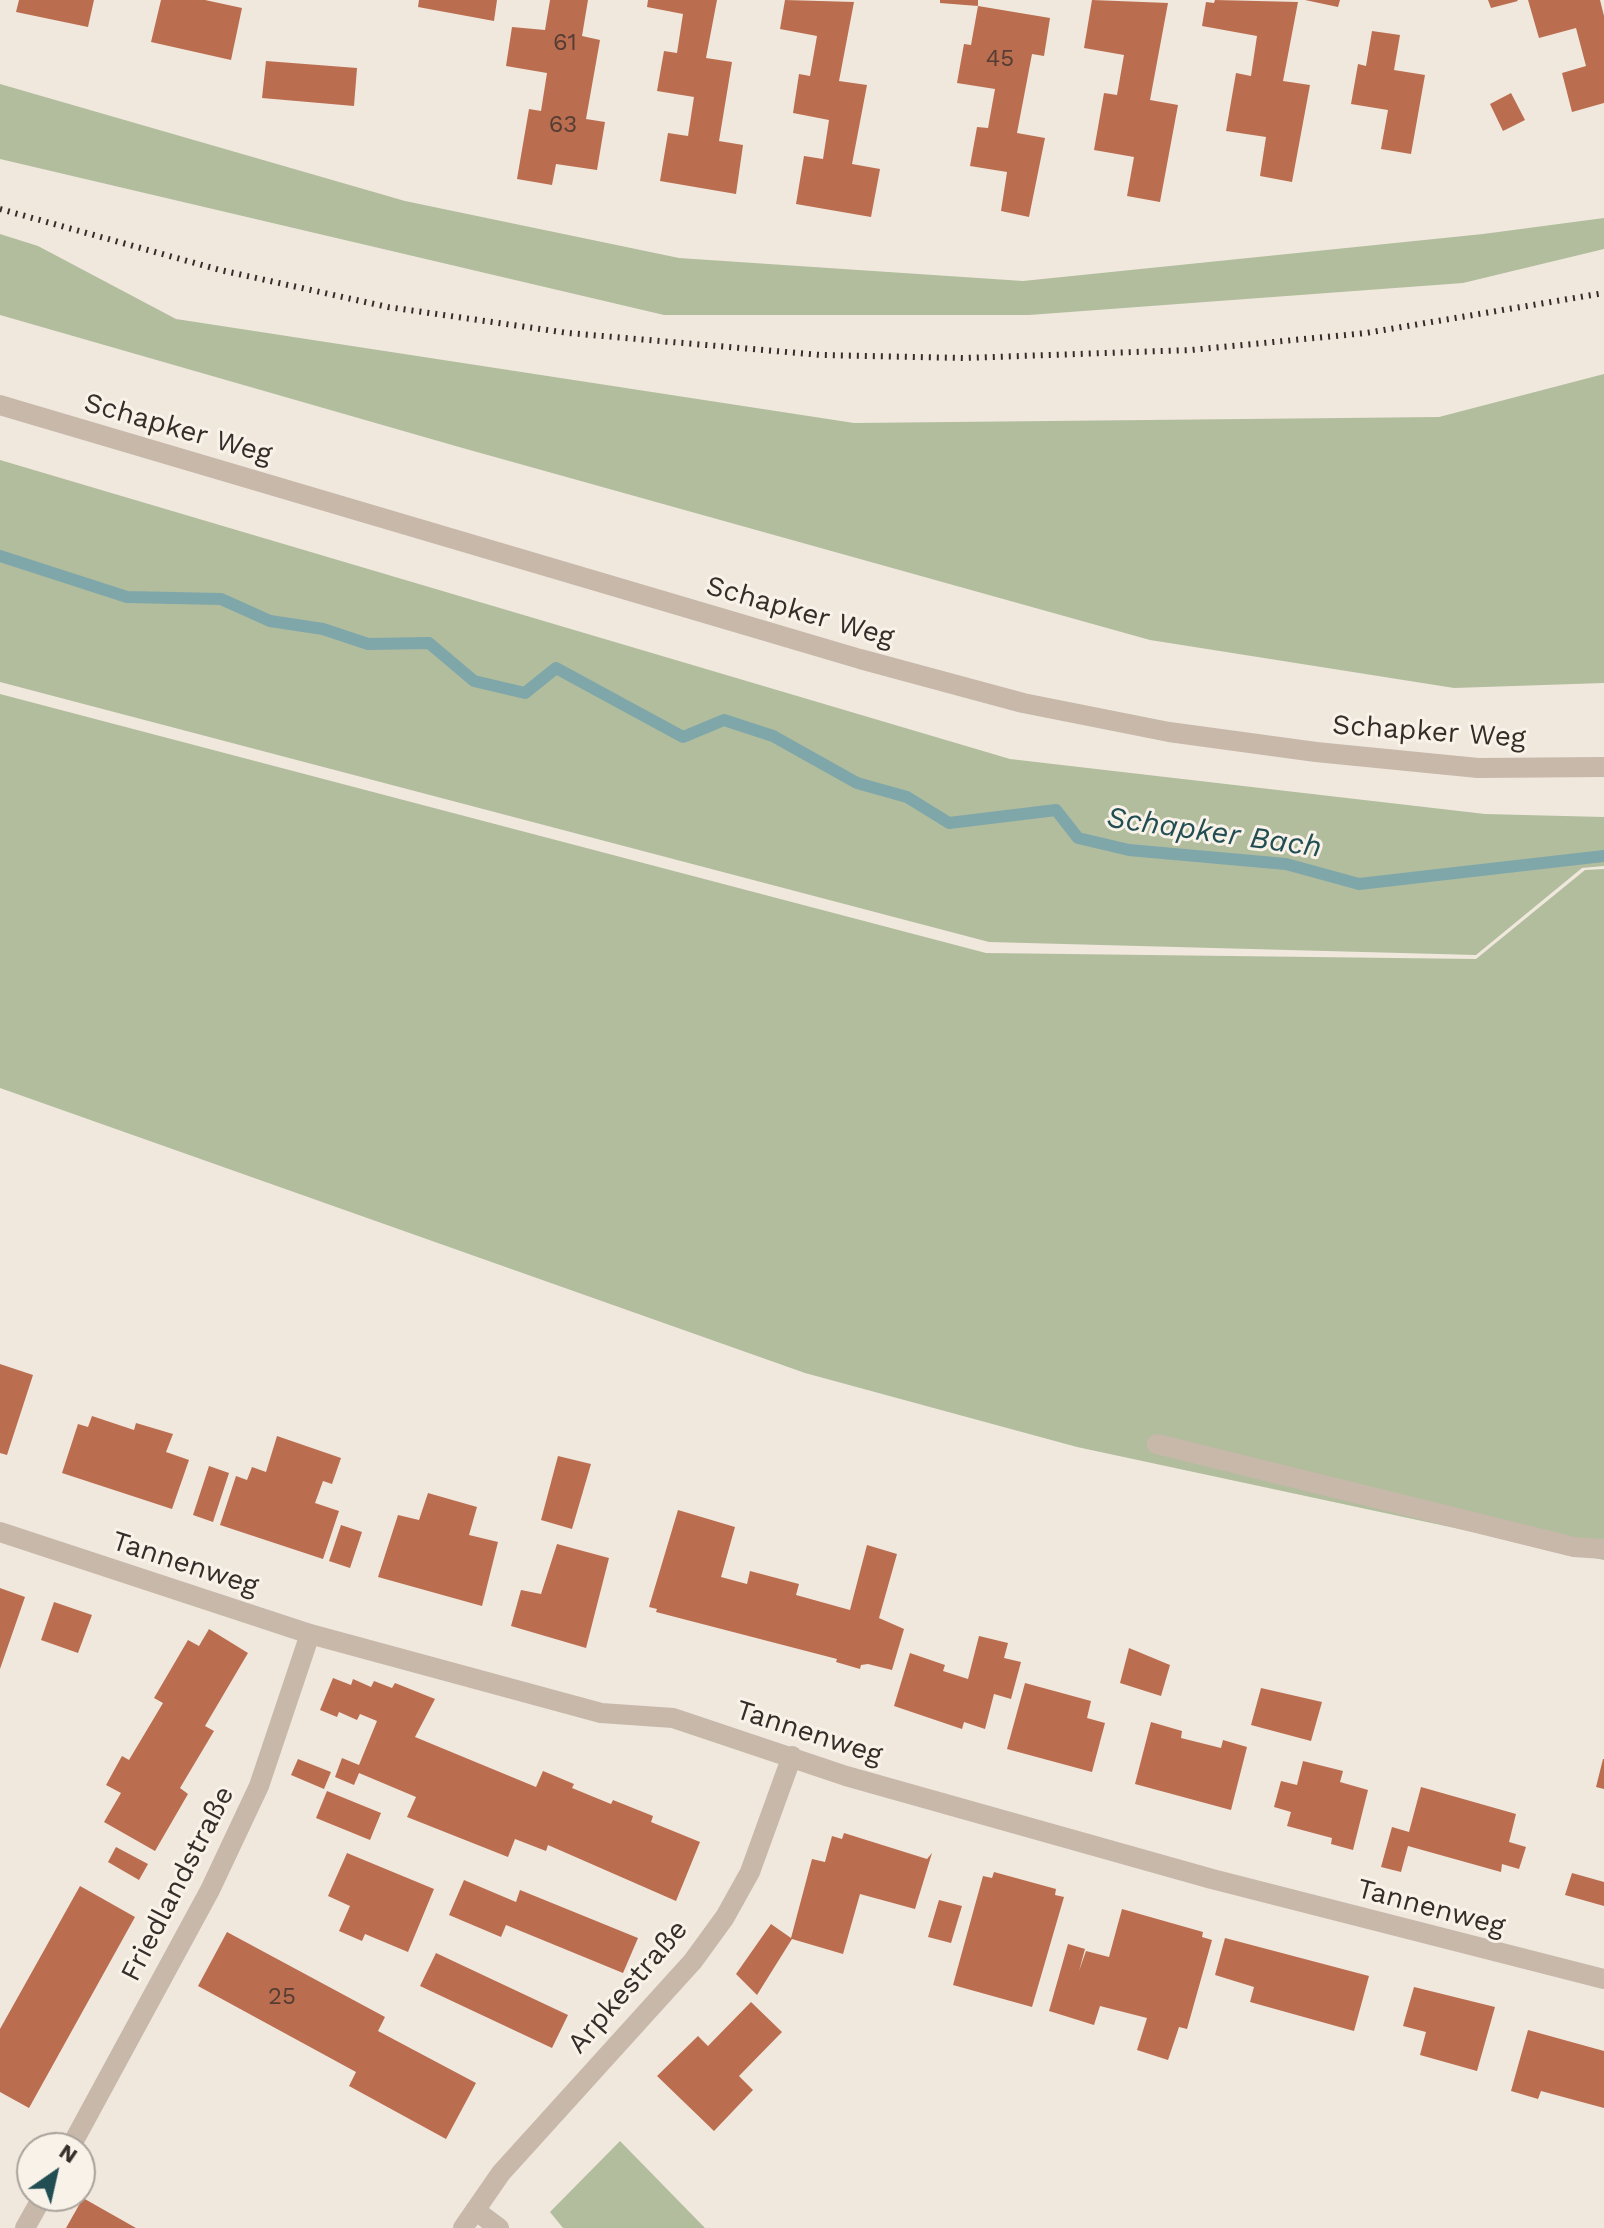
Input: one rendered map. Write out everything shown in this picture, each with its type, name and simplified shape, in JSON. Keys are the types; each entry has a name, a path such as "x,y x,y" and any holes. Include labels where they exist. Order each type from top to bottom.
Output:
{"street":[{"name":"Schapker Weg","path":"0,405 860,659 1023,703 1169,732 1316,752 1478,768 1604,767"},
{"path":"1157,1444 1574,1547 1604,1549"},
{"name":"Tannenweg","path":"0,1532 310,1634 601,1713 673,1718 846,1776 1212,1879 1604,1979"},
{"name":"Friedlandstraße","path":"79,2132 210,1890 259,1786 310,1634"},
{"name":"Arpkestraße","path":"463,2228 511,2162 693,1961 725,1917 750,1872 792,1756"},
{"path":"475,2210 499,2228"}],"green space":[{"path":"0,84 405,201 679,258 1023,281 1483,234 1604,218 1604,249 1463,283 1029,315 664,315 0,159"},
{"path":"0,234 38,246 176,319 854,423 1439,417 1604,374 1604,683 1454,688 1150,640 459,447 0,315"},
{"path":"0,460 1010,759 1485,814 1604,817 1604,866 1582,868 1476,955 989,942 0,682"},
{"path":"0,694 986,953 1476,959 1585,870 1604,869 1604,1560 1077,1447 805,1373 0,1088"},
{"path":"620,2141 705,2228 563,2228 550,2212"}],"building":[{"path":"19,0 94,0 88,27 16,12"},
{"path":"161,0 205,0 242,8 231,60 151,42"},
{"path":"419,0 497,0 494,21 418,7"},
{"path":"550,0 588,0 582,36 600,40 586,119 605,122 597,170 556,164 552,185 517,179 529,109 541,111 547,73 506,66 512,27 545,30"},
{"path":"648,0 717,0 706,58 732,62 719,141 743,145 736,194 660,181 668,133 688,136 694,97 657,91 664,51 677,53 683,14 647,7"},
{"path":"785,0 854,2 839,81 867,85 852,164 880,169 871,217 796,204 804,156 823,159 829,120 793,113 799,74 810,76 817,36 780,29"},
{"path":"940,0 978,0 978,6 940,3"},
{"path":"1092,0 1168,3 1150,100 1178,105 1160,202 1127,196 1134,157 1094,150 1104,93 1117,95 1124,55 1084,48"},
{"path":"1215,0 1298,2 1283,81 1310,85 1292,182 1260,176 1266,137 1226,131 1236,73 1251,76 1257,36 1202,26 1206,2 1214,3"},
{"path":"1305,0 1340,0 1338,7"},
{"path":"1488,0 1517,0 1518,1 1491,8"},
{"path":"1528,0 1600,0 1604,16 1604,103 1572,112 1562,73 1586,66 1576,28 1539,38"},
{"path":"978,6 1050,18 1044,56 1032,54 1017,133 1045,138 1029,217 1001,211 1007,172 970,166 977,127 988,128 995,89 957,83 964,44 971,45"},
{"path":"1372,31 1400,35 1394,70 1425,75 1411,154 1381,149 1388,110 1351,104 1358,64 1366,66"},
{"path":"266,61 357,68 354,106 262,98"},
{"path":"1511,93 1525,120 1503,131 1490,104"},
{"path":"0,1364 33,1375 7,1455 0,1453"},
{"path":"92,1416 134,1430 136,1423 173,1434 166,1452 189,1460 172,1509 62,1473 78,1424 88,1427"},
{"path":"277,1436 341,1458 332,1484 323,1481 315,1503 339,1511 323,1559 220,1525 236,1476 247,1480 252,1467 266,1472"},
{"path":"558,1456 591,1464 572,1529 541,1520"},
{"path":"209,1466 229,1473 213,1522 193,1515"},
{"path":"428,1493 477,1507 469,1535 498,1542 482,1606 378,1577 398,1515 419,1520"},
{"path":"678,1510 735,1527 721,1577 747,1584 750,1571 799,1584 796,1595 850,1610 867,1545 897,1554 879,1618 904,1629 892,1670 868,1664 861,1665 860,1669 836,1662 837,1659 656,1612 657,1609 649,1607"},
{"path":"341,1525 362,1532 350,1568 329,1561"},
{"path":"557,1544 609,1558 586,1648 511,1626 521,1590 541,1594"},
{"path":"0,1588 25,1597 0,1669"},
{"path":"54,1602 92,1615 78,1653 41,1640"},
{"path":"209,1629 248,1653 205,1726 214,1731 180,1788 188,1794 155,1851 104,1822 121,1793 106,1785 122,1756 129,1760 163,1703 154,1698 188,1640 199,1646"},
{"path":"979,1636 1008,1643 1004,1658 1021,1662 1011,1699 994,1694 985,1729 964,1722 962,1729 894,1706 910,1653 945,1665 943,1671 968,1679"},
{"path":"1129,1648 1170,1665 1161,1696 1120,1683"},
{"path":"333,1678 351,1685 353,1679 371,1687 374,1681 392,1688 395,1683 435,1699 415,1737 536,1787 543,1771 574,1784 572,1788 611,1804 613,1800 653,1816 651,1822 700,1842 676,1901 548,1845 546,1851 515,1839 508,1857 407,1817 416,1797 359,1773 354,1785 335,1777 342,1758 359,1765 377,1721 360,1714 357,1720 339,1712 337,1717 320,1710"},
{"path":"1025,1683 1091,1701 1087,1718 1105,1723 1092,1772 1007,1749"},
{"path":"1261,1688 1322,1702 1311,1741 1251,1725"},
{"path":"1151,1722 1182,1731 1181,1738 1221,1748 1223,1740 1247,1747 1231,1810 1135,1784"},
{"path":"298,1759 331,1772 324,1789 291,1775"},
{"path":"1604,1759 1604,1789 1596,1787"},
{"path":"1303,1761 1343,1771 1340,1782 1368,1790 1353,1850 1331,1844 1332,1838 1287,1826 1291,1812 1274,1807 1281,1781 1297,1785"},
{"path":"1421,1787 1516,1814 1509,1842 1526,1847 1519,1869 1502,1864 1501,1872 1408,1846 1401,1872 1381,1867 1392,1827 1409,1832"},
{"path":"327,1791 381,1813 370,1840 316,1818"},
{"path":"844,1833 927,1859 932,1853 915,1909 860,1894 843,1954 792,1939 757,1995 736,1974 771,1924 791,1938 812,1859 825,1862 832,1836 842,1839"},
{"path":"116,1847 148,1864 139,1880 108,1862"},
{"path":"347,1853 434,1889 408,1952 365,1934 362,1941 339,1931 350,1906 328,1896"},
{"path":"994,1872 1056,1889 1055,1895 1064,1897 1032,2007 953,1985 983,1876 992,1878"},
{"path":"1572,1873 1604,1882 1604,1906 1565,1895"},
{"path":"464,1880 516,1902 520,1890 638,1938 623,1973 506,1925 501,1937 449,1915"},
{"path":"80,1886 135,1917 29,2108 0,2092 0,2029"},
{"path":"939,1900 962,1906 951,1943 928,1937"},
{"path":"1122,1909 1203,1932 1202,1937 1212,1940 1187,2029 1179,2027 1168,2060 1137,2050 1147,2018 1100,2006 1094,2025 1049,2011 1068,1944 1085,1949 1079,1971 1086,1951 1109,1957"},
{"path":"227,1932 385,2017 378,2031 476,2083 446,2139 349,2086 356,2072 198,1986"},
{"path":"1225,1938 1369,1976 1354,2031 1250,2002 1254,1987 1215,1975"},
{"path":"436,1953 568,2015 552,2048 420,1986"},
{"path":"1414,1987 1495,2007 1477,2071 1420,2055 1426,2032 1403,2026"},
{"path":"751,2002 782,2032 739,2076 753,2090 714,2131 657,2076 698,2036 708,2046"},
{"path":"1528,2030 1604,2051 1604,2108 1541,2091 1538,2099 1511,2091"},
{"path":"96,2205 136,2228 66,2228 75,2212 96,2212"}],"waterway":[{"name":"Schapker Bach","path":"0,556 127,597 221,599 270,621 323,629 368,644 429,643 474,681 525,693 556,668 683,737 724,720 773,736 857,783 907,797 949,823 1056,810 1078,838 1129,850 1286,864 1359,884 1604,856"}],"railway":[{"path":"0,209 220,270 388,307 568,333 821,355 964,358 1191,350 1366,333 1604,293"}]}
